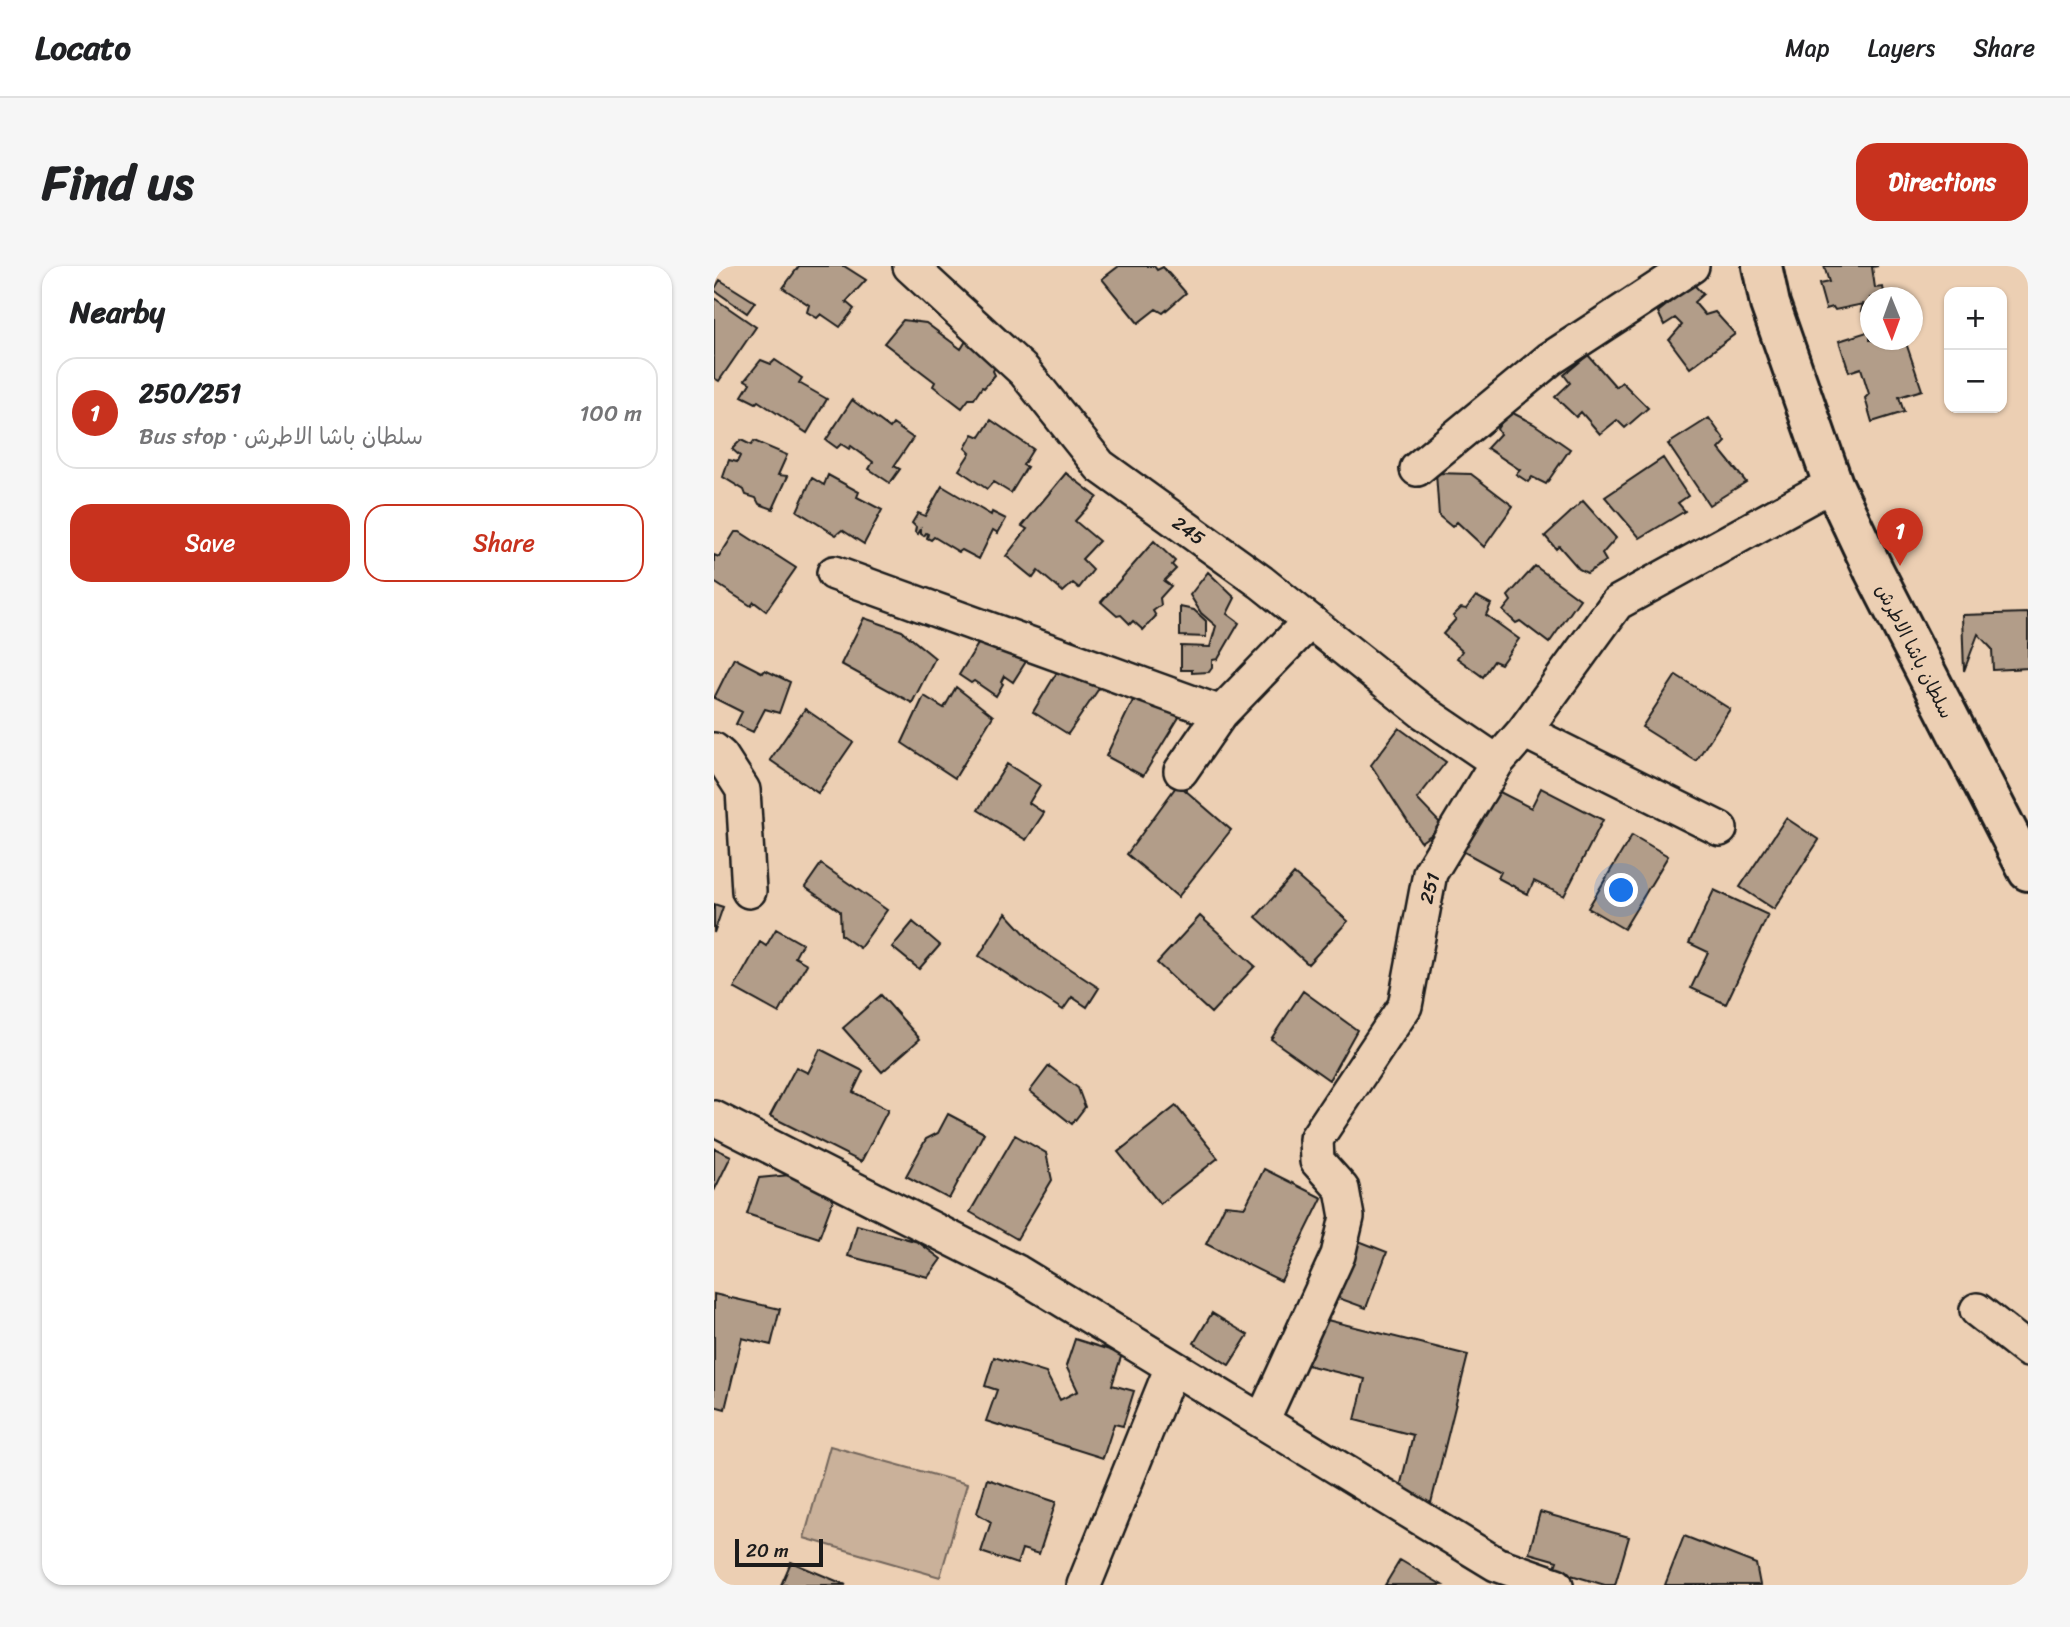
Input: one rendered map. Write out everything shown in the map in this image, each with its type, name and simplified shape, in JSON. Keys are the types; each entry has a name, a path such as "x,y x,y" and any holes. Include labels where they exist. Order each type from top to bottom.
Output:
{"main road":[{"name":"سلطان باشا الاطرش","path":"1762,266 1770,304 1833,484 1874,571 2028,871"}],"street":[{"name":"245","path":"910,266 1024,371 1100,466 1261,582 1422,711 1497,762"},
{"path":"1418,469 1550,359 1692,266"},
{"name":"251","path":"1262,1421 1338,1255 1347,1217 1342,1189 1317,1161 1316,1139 1405,1006 1430,873 1497,762 1524,731 1617,603 1833,484"},
{"path":"834,573 1220,713"},
{"path":"1181,771 1220,713 1310,621"},
{"path":"1524,731 1720,829"},
{"path":"714,750 721,756 743,790 749,891"},
{"path":"714,1118 1017,1272 1496,1564 1556,1585"},
{"path":"1977,1310 2028,1350"},
{"path":"1084,1585 1172,1367"}],"shaded area":[{"path":"830,1446 967,1484 940,1577 804,1538"}],"building":[{"path":"799,266 844,266 866,280 846,302 854,309 840,327 821,314 817,318 807,312 809,305 783,288"},
{"path":"1119,266 1154,266 1157,270 1163,267 1186,293 1163,313 1156,309 1138,323 1102,279"},
{"path":"1824,266 1878,266 1872,267 1875,287 1860,287 1860,305 1835,310 1833,307 1826,309 1819,284 1829,282"},
{"path":"720,280 755,302 747,313 714,290"},
{"path":"1691,282 1703,294 1694,302 1705,315 1715,312 1735,334 1690,368 1669,340 1682,325 1675,318 1664,325 1658,312 1678,296 1673,291"},
{"path":"714,298 756,327 719,381 714,378"},
{"path":"903,320 926,323 961,349 966,341 997,362 993,371 995,375 974,399 969,399 962,408 933,386 935,382 884,343"},
{"path":"1860,334 1860,350 1908,350 1922,390 1899,397 1904,412 1872,422 1865,398 1869,394 1861,368 1849,372 1839,341"},
{"path":"1588,355 1616,387 1622,382 1648,408 1625,428 1617,420 1600,434 1581,412 1576,417 1555,397 1570,383 1564,375"},
{"path":"761,360 771,364 775,360 802,378 799,383 827,399 807,433 758,401 756,403 742,396 750,383 745,380"},
{"path":"852,400 890,428 893,424 913,438 894,466 900,469 890,483 869,469 873,462 851,446 849,449 841,444 837,448 826,440"},
{"path":"1509,411 1534,424 1570,449 1546,484 1532,477 1528,482 1516,474 1520,470 1487,448 1500,434 1497,429"},
{"path":"1709,418 1726,442 1719,449 1746,482 1709,505 1668,444"},
{"path":"991,420 1033,449 1023,465 1027,467 1011,493 993,482 987,489 959,470 970,453 965,448 973,434 980,437"},
{"path":"741,440 751,445 754,441 787,455 778,475 788,476 773,509 759,504 756,498 746,495 744,490 723,477 729,460 737,462 740,456 732,449"},
{"path":"1663,458 1688,496 1678,503 1685,511 1640,538 1605,497"},
{"path":"1066,473 1097,497 1075,521 1099,541 1082,559 1093,570 1079,588 1073,583 1063,592 1038,571 1033,578 1006,556 1027,529 1022,526"},
{"path":"1436,473 1471,474 1513,506 1484,547 1457,522 1452,527 1439,516"},
{"path":"828,475 859,492 857,497 882,510 864,544 842,530 836,535 797,511 812,478 824,485"},
{"path":"942,486 991,515 992,512 1006,519 998,533 993,530 979,559 962,550 959,552 934,537 931,540 927,538 928,534 921,534 921,529 918,534 915,532 916,527 912,523 918,513 925,516"},
{"path":"1583,501 1616,538 1602,554 1606,561 1587,573 1579,569 1559,546 1556,549 1545,536"},
{"path":"735,532 740,532 796,568 766,611 754,602 751,606 714,582 714,555 719,557"},
{"path":"1154,541 1175,561 1172,565 1176,569 1164,581 1171,586 1160,598 1161,605 1153,611 1156,616 1143,630 1133,621 1130,624 1121,615 1117,616 1101,602"},
{"path":"1535,566 1580,599 1549,643 1520,621 1516,623 1503,611 1511,601 1508,596"},
{"path":"1208,572 1235,598 1227,614 1239,623 1218,659 1212,660 1209,672 1192,673 1192,670 1181,670 1181,646 1210,647 1216,626 1201,613 1190,595"},
{"path":"1476,596 1491,604 1486,615 1519,639 1501,664 1494,661 1483,677 1457,658 1462,651 1443,634 1456,619 1453,616 1461,608 1466,609"},
{"path":"1180,607 1194,610 1206,621 1206,637 1180,636"},
{"path":"2028,613 2028,668 1993,670 1992,649 1978,634 1964,671 1962,615"},
{"path":"864,618 902,631 935,658 912,703 841,664"},
{"path":"989,626 1032,652 1013,682 1004,676 996,696 974,681 971,683 959,675"},
{"path":"1072,639 1091,652 1095,650 1117,662 1068,734 1033,712 1068,654 1064,653"},
{"path":"734,658 763,673 765,670 790,682 779,713 765,709 753,732 736,724 742,712 714,698"},
{"path":"1676,675 1730,709 1696,761 1642,727"},
{"path":"1140,686 1181,714 1143,776 1106,756"},
{"path":"956,687 993,716 955,778 902,743 924,696 944,708"},
{"path":"805,709 853,742 818,793 770,760"},
{"path":"1399,728 1446,762 1417,799 1443,826 1421,842 1371,765"},
{"path":"1007,764 1040,785 1029,803 1044,813 1026,840 978,810"},
{"path":"1178,784 1231,830 1178,897 1127,854"},
{"path":"1490,787 1531,808 1541,788 1603,820 1564,896 1534,881 1528,894 1498,878 1501,872 1457,848"},
{"path":"1786,818 1819,840 1774,909 1740,887"},
{"path":"1632,835 1668,856 1624,929 1588,908"},
{"path":"821,864 887,910 860,948 841,935 840,911 805,887"},
{"path":"1294,874 1348,921 1308,964 1256,917"},
{"path":"1714,890 1768,915 1726,1004 1691,988 1708,952 1689,943"},
{"path":"714,904 723,907 714,933"},
{"path":"1006,913 1039,949 1099,988 1087,1007 1072,997 1063,1010 979,956"},
{"path":"1200,916 1255,966 1211,1013 1157,963"},
{"path":"913,922 940,945 919,969 892,947"},
{"path":"776,929 802,944 795,957 807,964 779,1013 734,988 760,942 766,946"},
{"path":"1303,991 1357,1030 1329,1080 1271,1039"},
{"path":"881,995 920,1039 882,1072 843,1028"},
{"path":"820,1049 863,1071 853,1092 888,1110 861,1162 770,1116 796,1067 808,1073"},
{"path":"1049,1066 1078,1088 1085,1107 1072,1124 1030,1091"},
{"path":"1176,1106 1218,1158 1160,1204 1118,1152"},
{"path":"948,1114 984,1133 949,1199 906,1176 926,1139 938,1133"},
{"path":"1015,1135 1046,1153 1052,1180 1017,1239 970,1212"},
{"path":"714,1148 731,1156 714,1191"},
{"path":"1264,1169 1322,1198 1281,1281 1206,1244 1225,1205 1245,1207"},
{"path":"790,1175 836,1192 819,1238 747,1214 759,1178"},
{"path":"857,1225 918,1242 941,1259 928,1277 848,1256"},
{"path":"1351,1238 1387,1252 1366,1308 1330,1295"},
{"path":"714,1294 780,1309 771,1345 742,1338 725,1409 714,1406"},
{"path":"1212,1313 1248,1335 1229,1365 1194,1343"},
{"path":"1319,1318 1468,1355 1431,1503 1398,1495 1413,1435 1355,1420 1365,1379 1307,1365"},
{"path":"1075,1339 1122,1354 1112,1385 1134,1391 1123,1426 1114,1424 1103,1458 986,1421 997,1390 985,1386 994,1357 1046,1373 1060,1400 1078,1391 1066,1366"},
{"path":"987,1479 1056,1502 1039,1554 1022,1549 1017,1564 981,1552 991,1522 977,1513"},
{"path":"1540,1512 1629,1537 1615,1585 1605,1585 1554,1570 1557,1561 1529,1553"},
{"path":"1684,1536 1756,1564 1760,1585 1665,1585"},
{"path":"1400,1560 1442,1585 1385,1585"},
{"path":"1400,1560 1442,1585 1385,1585"},
{"path":"791,1562 846,1585 781,1585"}],"place":[{"name":"250/251","path":"1900,566"}]}
